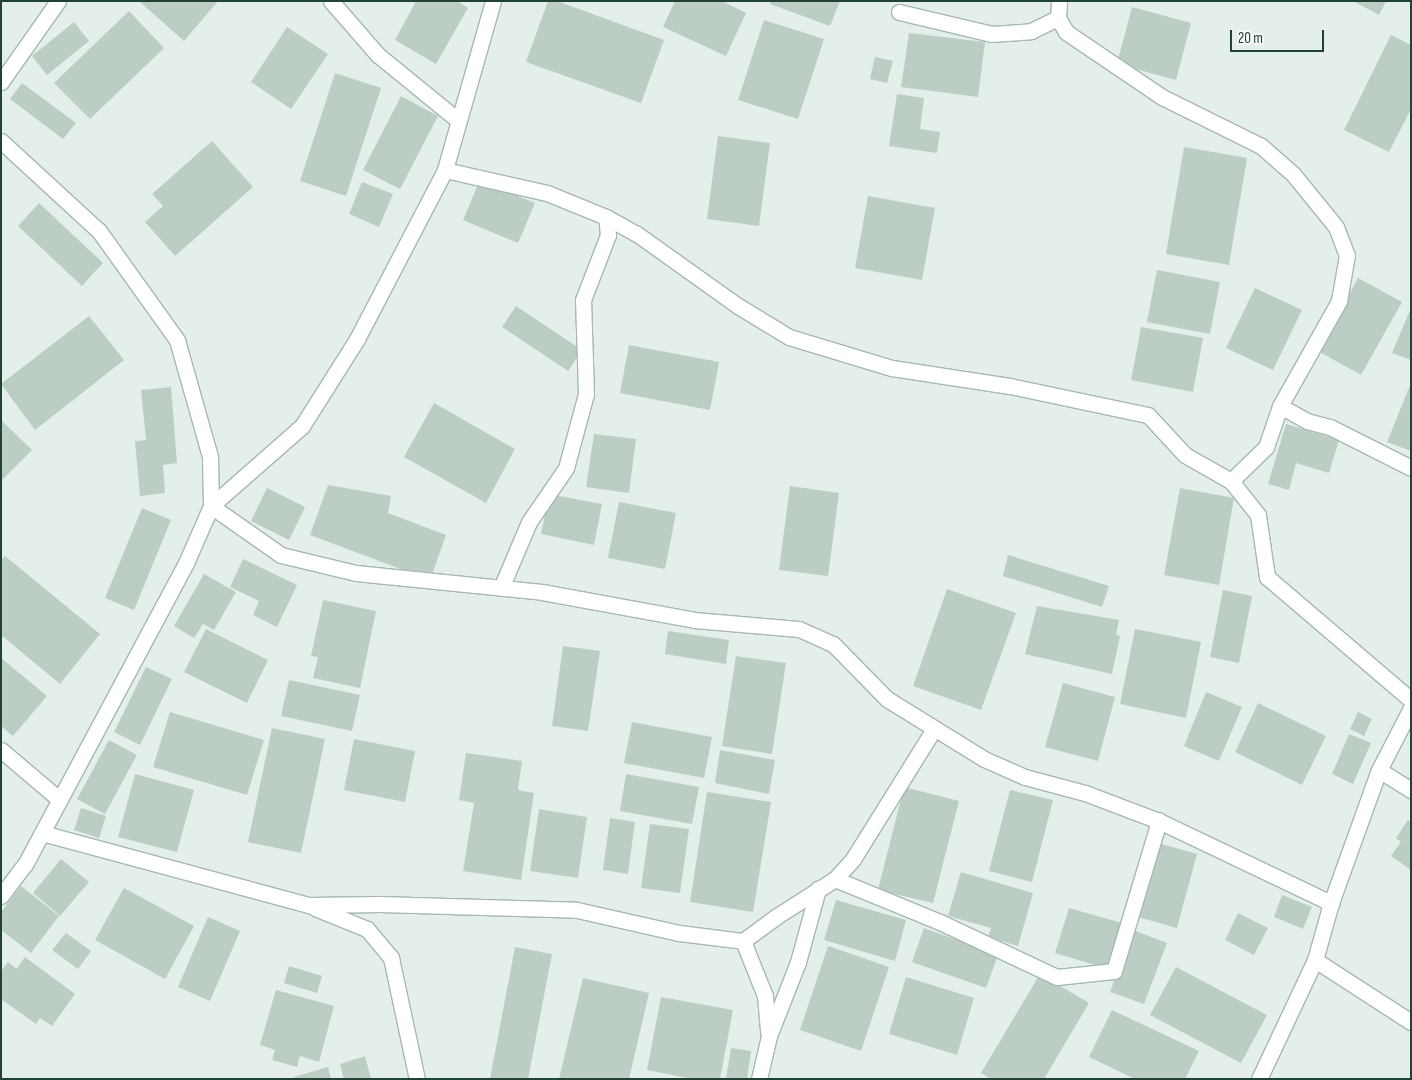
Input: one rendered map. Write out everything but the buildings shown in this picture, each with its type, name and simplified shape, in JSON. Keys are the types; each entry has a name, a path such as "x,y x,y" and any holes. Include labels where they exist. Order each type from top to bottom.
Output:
{"street":[{"path":"1,82 58,1"},
{"path":"331,1 378,55 458,121"},
{"path":"211,506 302,426 357,339 445,170 492,1"},
{"path":"1059,1 1058,18 1066,32 1162,97 1261,146 1293,174 1336,227 1347,255 1339,301 1280,406 1266,447 1231,481"},
{"path":"899,12 992,34 1031,31 1058,18"},
{"path":"1,141 99,231 177,340 210,458 211,506 186,563 60,800 25,864 1,896"},
{"path":"445,170 547,193 606,217 637,234 738,306 788,337 892,368 1010,386 1148,415 1185,455 1231,481 1258,515 1267,577 1411,700"},
{"path":"501,588 529,522 566,468 586,394 583,300 608,235 606,217"},
{"path":"1280,406 1307,421 1330,427 1411,468"},
{"path":"211,506 280,555 356,573 501,588 694,620 799,629 833,644 887,699 984,759 1024,777 1085,792 1159,821 1331,903"},
{"path":"1258,1079 1315,960 1331,903 1379,770 1411,708"},
{"path":"310,905 380,904 577,910 679,933 744,941 818,889 835,880 853,859 934,729"},
{"path":"1,750 60,800"},
{"path":"1379,770 1411,790"},
{"path":"835,880 940,922 1057,977 1114,971 1159,821"},
{"path":"42,833 310,905 368,929 391,958 417,1079"},
{"path":"759,1079 769,1036 798,962 818,889"},
{"path":"744,941 765,996 769,1036"},
{"path":"1315,960 1411,1022"}]}
